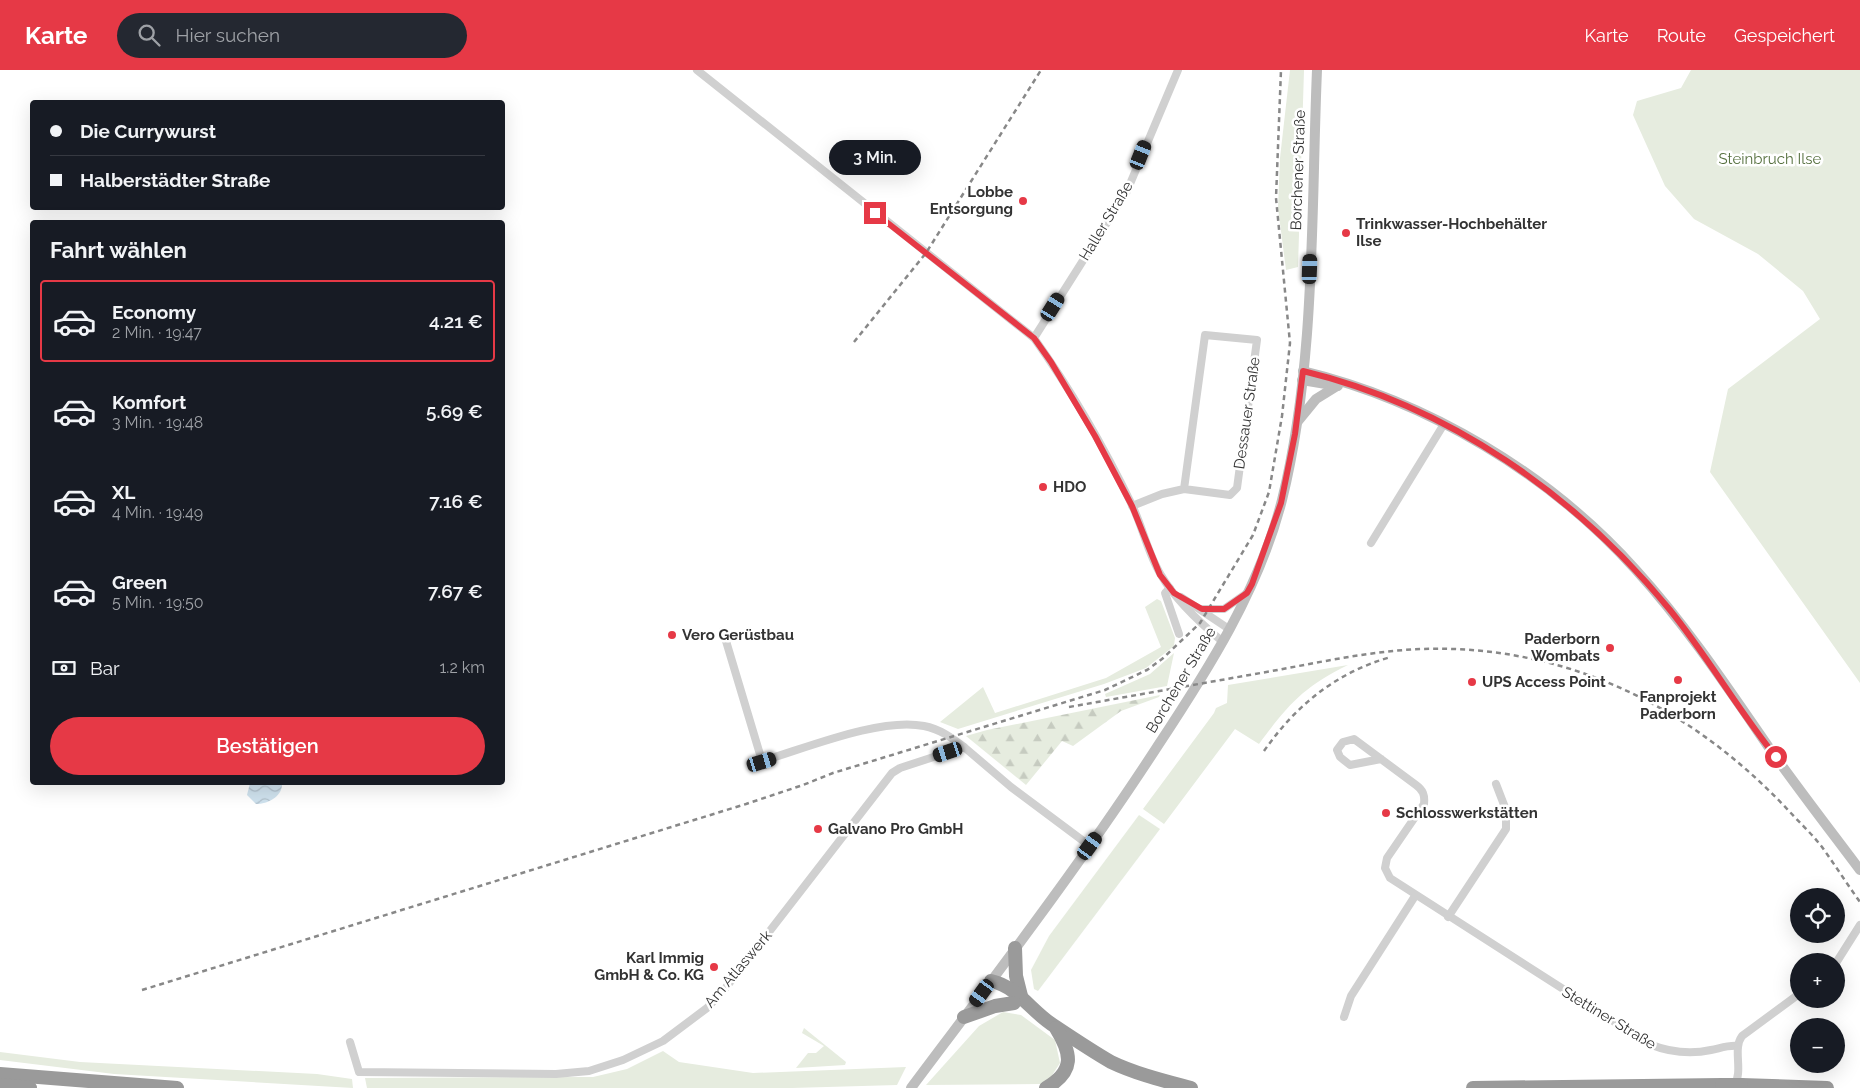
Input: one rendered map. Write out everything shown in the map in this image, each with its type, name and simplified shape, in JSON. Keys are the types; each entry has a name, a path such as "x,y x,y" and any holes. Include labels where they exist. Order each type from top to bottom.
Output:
{"highway":[{"path":"1015,948 1018,1000"},
{"path":"991,981 996,990 1018,1000 1055,1027 1113,1062 1192,1088"},
{"path":"964,1018 995,1006 1018,1000"},
{"path":"1046,1088 1062,1078 1067,1069 1068,1050 1055,1027"},
{"path":"0,1074 177,1088"},
{"path":"0,1085 30,1088"},
{"path":"1473,1088 1732,1086 1827,1088"}],"main road":[{"name":"Borchener Straße","path":"912,1088 1090,846 1166,734 1223,642 1247,593 1281,503 1297,422 1303,376 1310,269 1316,70"},
{"path":"1303,376 1337,386 1354,386"},
{"path":"1303,376 1354,386 1393,399 1444,424 1525,473 1581,516 1636,569 1704,656 1860,870"},
{"path":"1297,422 1316,399 1337,386"}],"street":[{"path":"697,70 1034,338 1082,412 1132,506 1154,562 1172,591 1200,623 1223,642"},
{"name":"Haller Straße","path":"1034,338 1126,191 1178,70"},
{"path":"715,84 721,76"},
{"name":"Dessauer Straße","path":"1132,506 1162,494 1184,489 1230,495 1236,488 1257,340 1205,335 1184,489"},
{"path":"1371,543 1444,424"},
{"path":"1180,634 1166,592 1172,591 1202,609 1229,629"},
{"path":"1202,609 1224,609 1247,593"},
{"path":"723,631 762,762 880,726 904,723 936,730 964,747 1011,787 1090,846"},
{"name":"Stettiner Straße","path":"1381,759 1350,765 1340,758 1337,750 1343,742 1354,739 1422,789 1425,797 1424,804 1387,858 1385,868 1390,878 1415,896 1649,1044 1678,1053 1695,1053 1731,1045 1738,1046"},
{"name":"Am Atlaswerk","path":"350,1042 359,1072 556,1074 590,1071 623,1060 664,1041 707,1008 730,982 892,773 900,768 964,747"},
{"path":"1448,917 1506,828 1506,810 1496,784"},
{"path":"1344,1017 1352,996 1415,896"},
{"path":"1842,953 1860,925"},
{"path":"1732,1086 1740,1068 1739,1040 1747,1031 1790,1000"}],"green space":[{"path":"1290,70 1304,70 1298,267 1286,270 1278,208 1280,158"},
{"name":"Steinbruch Ilse","path":"1691,70 1860,70 1860,683 1710,472 1728,389 1820,319 1803,291 1758,254 1694,219 1665,186 1633,115 1637,101 1681,88"},
{"path":"1157,599 1161,601 1175,638 1174,646 1146,668 1104,684 958,729 940,722 983,687 995,713 1106,678 1161,647 1145,607"},
{"path":"1174,653 1167,686 1106,697 1105,694 1150,674"},
{"path":"1348,665 1308,689 1279,718 1259,744 1235,729 1164,824 1143,809 1216,708 1227,703 1228,685"},
{"path":"1160,695 1121,711 1073,746 1062,741 1026,785 966,736 987,730"},
{"path":"1139,815 1160,829 1038,991 1034,989 1031,970 1049,936"},
{"path":"1003,1012 1021,1015 1055,1040 1060,1063 1049,1080 1040,1084 926,1085 979,1026"},
{"path":"804,1028 846,1062 845,1065 796,1068 808,1053 816,1053 824,1046 802,1033"},
{"path":"663,1051 679,1062 753,1073 906,1067 897,1085 792,1088 367,1088 365,1078 593,1077 627,1069"},
{"path":"0,1052 80,1062 317,1074 352,1079 353,1088 114,1074 0,1060"}],"water":[{"path":"250,785 282,785 280,792 265,803 256,804 247,795"}],"railway":[{"path":"854,342 926,253 1041,70"},
{"path":"142,990 746,804 833,773 1105,690 1147,670 1162,659 1200,623 1253,535 1269,492 1282,416 1290,343 1276,198 1281,70"},
{"path":"1069,707 1365,654 1421,649 1474,650 1526,658 1576,671 1623,689 1668,713 1711,741 1751,774 1810,833 1822,847 1860,902"},
{"path":"1264,751 1276,734 1319,692 1371,663 1391,657"}],"place":[{"name":"Lobbe Entsorgung","path":"1023,201"},
{"name":"Trinkwasser-Hochbehälter Ilse","path":"1346,233"},
{"name":"HDO","path":"1043,487"},
{"name":"Vero Gerüstbau","path":"672,635"},
{"name":"Paderborn Wombats","path":"1610,648"},
{"name":"Fanprojekt Paderborn","path":"1678,680"},
{"name":"UPS Access Point","path":"1472,682"},
{"name":"Schlosswerkstätten","path":"1386,813"},
{"name":"Galvano Pro GmbH","path":"818,829"},
{"name":"Karl Immig GmbH & Co. KG","path":"714,967"}],"route":[{"path":"875,213 1034,338 1076,402 1095,436 1132,506 1160,575 1174,593 1202,609 1215,610 1224,609 1247,593 1258,569 1281,503 1299,411 1303,371 1338,380 1393,399 1444,424 1492,451 1525,473 1581,516 1636,569 1671,611 1776,757"}]}
